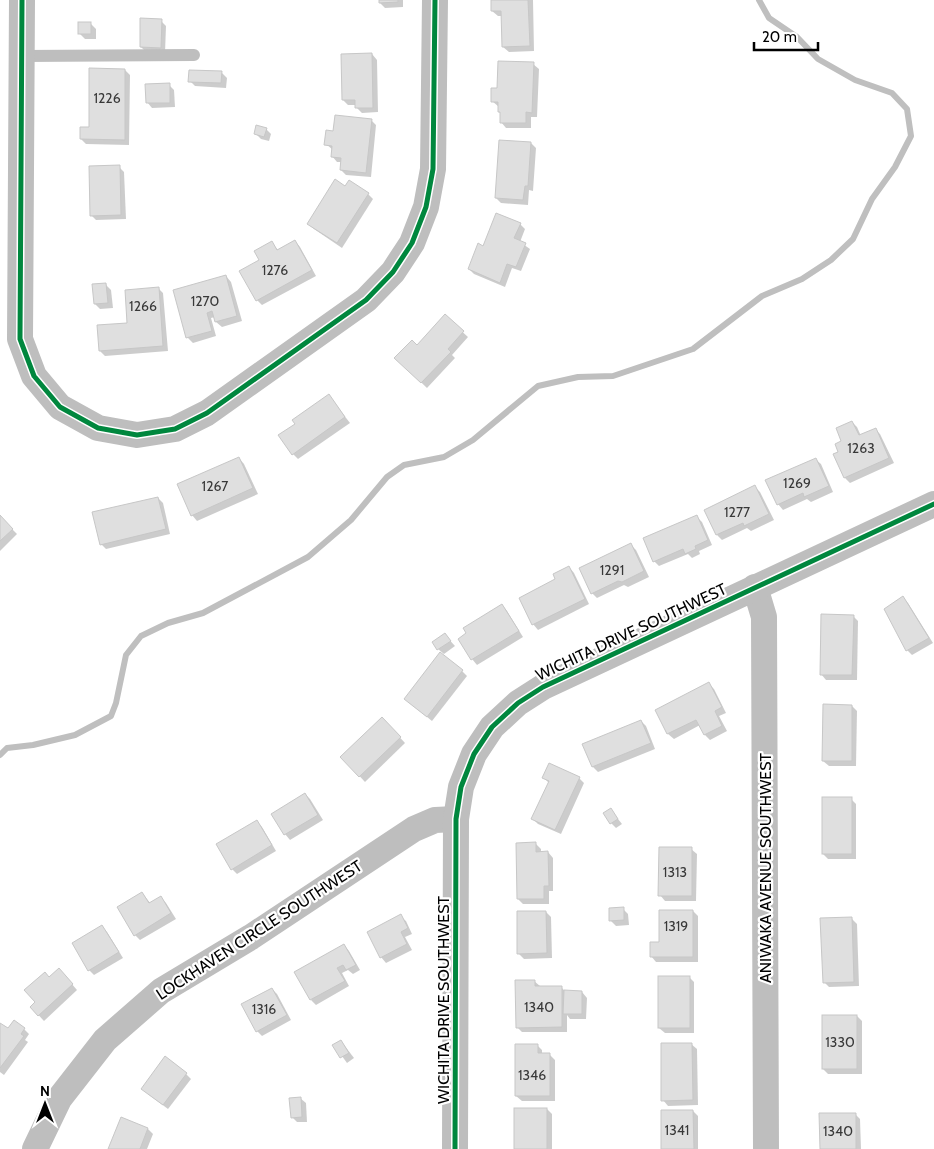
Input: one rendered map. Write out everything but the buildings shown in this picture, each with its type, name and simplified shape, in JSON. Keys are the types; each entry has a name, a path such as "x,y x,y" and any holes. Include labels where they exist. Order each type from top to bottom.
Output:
{"street":[{"path":"22,0 20,339 34,376 60,407 98,428 137,435 176,429 207,413 366,300 393,272 412,243 426,207 433,169 435,0"},
{"name":"WICHITA DRIVE SOUTHWEST","path":"455,1149 456,819 461,787 474,754 492,727 518,703 543,687 934,504"},
{"name":"ANIWAKA AVENUE SOUTHWEST","path":"755,588 764,617 766,1149"},
{"name":"LOCKHAVEN CIRCLE SOUTHWEST","path":"35,1149 60,1099 105,1040 161,991 251,937 414,829 435,820 456,819"}],"lane":[{"path":"22,56 194,55"}],"waterway":[{"path":"0,755 7,748 33,745 75,735 111,716 116,703 126,655 141,636 168,623 203,613 308,557 351,520 387,477 404,465 444,457 473,440 538,386 578,377 613,376 693,349 762,296 802,279 831,260 853,239 872,199 895,167 911,136 907,109 892,93 855,80 818,59 797,37 769,18 759,0"}],"cycle path":[{"path":"22,0 20,339 34,376 60,407 98,428 137,435 175,429 207,413 366,300 393,272 412,243 426,207 433,169 435,0"},
{"path":"455,1149 456,819 461,787 474,754 492,727 518,703 543,687 934,504"}]}
